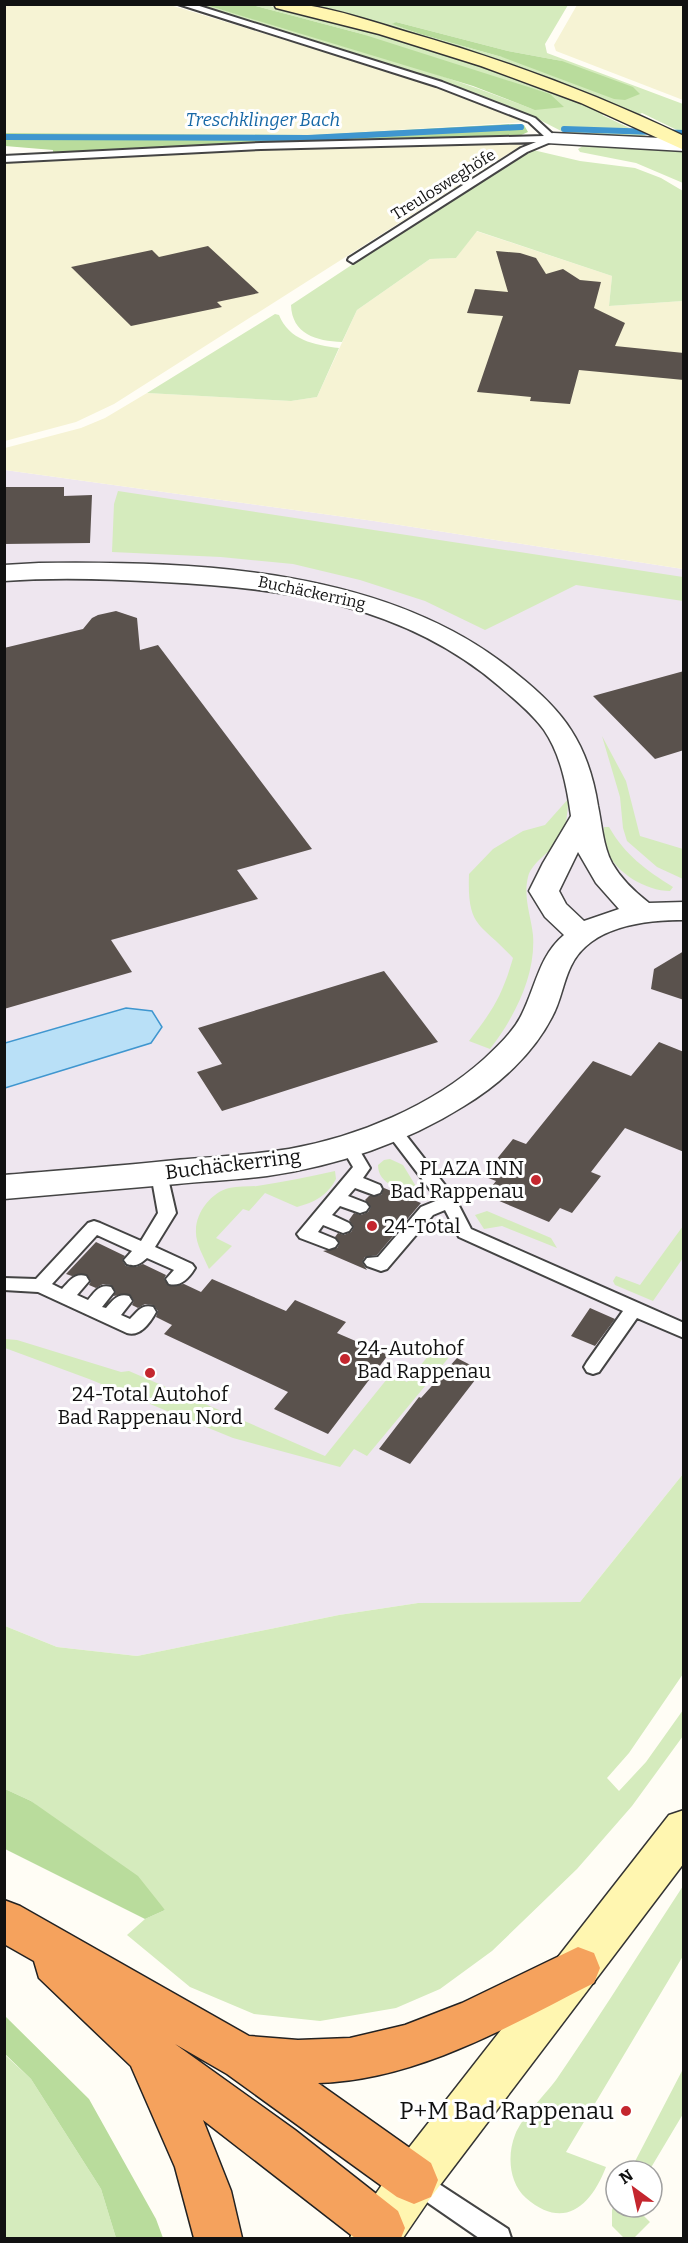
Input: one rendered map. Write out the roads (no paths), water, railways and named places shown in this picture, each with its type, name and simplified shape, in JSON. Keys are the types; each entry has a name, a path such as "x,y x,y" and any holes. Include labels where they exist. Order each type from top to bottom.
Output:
{"highway":[{"path":"15,1926 148,2052 278,2147 383,2235"},
{"path":"15,1926 243,2058 414,2180"},
{"path":"243,2058 298,2062 350,2060 405,2047 477,2019 578,1968"},
{"path":"148,2052 194,2158 214,2212 218,2238"}],"main road":[{"path":"282,4 336,17 507,70 628,118 684,144"},
{"path":"383,2235 414,2180 684,1829"}],"street":[{"path":"553,139 684,144"},
{"name":"Buchäckerring","path":"4,573 84,570 242,578 334,594 386,610 435,631 480,657 511,681 557,730 574,762 597,861 623,898 642,913"},
{"path":"583,935 564,921 550,906 544,891 549,874 572,843 585,817"},
{"name":"Buchäckerring","path":"4,1187 268,1164 348,1145 392,1129 451,1100 502,1061 534,1022 559,960 583,935 608,923 642,913 662,910 684,911"}],"lane":[{"path":"182,4 439,84 532,120 553,139"},
{"path":"4,159 261,146 553,139"},
{"name":"Treulosweghöfe","path":"353,260 524,150 553,139"},
{"path":"392,1129 449,1202 465,1233 684,1331"},
{"path":"329,1243 306,1233 362,1167 348,1145"},
{"path":"139,1255 167,1213 159,1174"},
{"path":"352,1180 374,1189"},
{"path":"337,1198 360,1207"},
{"path":"373,1262 381,1265 391,1247 422,1209 449,1202"},
{"path":"320,1217 343,1227"},
{"path":"40,1286 94,1227 114,1244 157,1263 186,1268 175,1279"},
{"path":"65,1297 80,1281"},
{"path":"4,1284 40,1286 133,1328 147,1312"},
{"path":"90,1309 105,1292"},
{"path":"110,1317 123,1301"},
{"path":"593,1367 634,1309"},
{"path":"414,2180 499,2238"}],"water":[{"path":"126,1008 152,1011 162,1027 151,1043 5,1088 5,1043"}],"waterway":[{"name":"Treschklinger Bach","path":"4,137 308,138 521,127"},
{"name":"Treschklinger Bach","path":"564,129 684,133"}],"place":[{"name":"PLAZA INN Bad Rappenau","path":"536,1180"},
{"name":"24-Total","path":"372,1226"},
{"name":"24-Autohof Bad Rappenau","path":"345,1359"},
{"name":"24-Total Autohof Bad Rappenau Nord","path":"150,1373"},
{"name":"P+M Bad Rappenau","path":"626,2111"}]}
